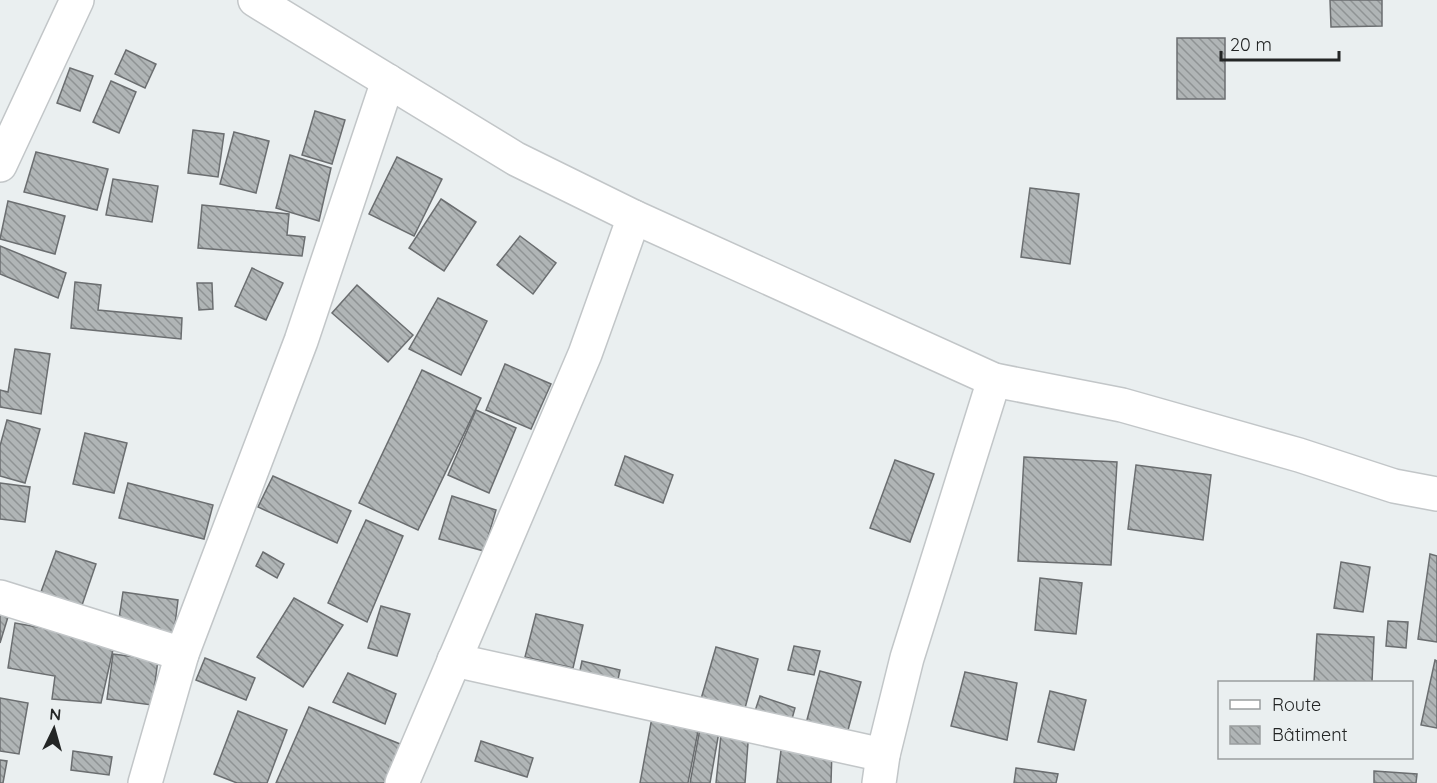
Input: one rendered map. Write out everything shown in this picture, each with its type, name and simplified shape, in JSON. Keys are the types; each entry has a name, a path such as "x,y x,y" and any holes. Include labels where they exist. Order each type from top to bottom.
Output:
{"street":[{"path":"0,165 12,111 77,0"},
{"path":"255,0 516,159 634,217 994,380 1122,405 1299,455 1394,486 1437,494"},
{"path":"145,783 182,654 301,341 388,81"},
{"path":"402,783 585,354 634,217"},
{"path":"454,660 881,769 907,658 994,380"},
{"path":"0,597 182,654"}],"building":[{"path":"1330,0 1382,0 1382,26 1331,27"},
{"path":"1177,38 1225,38 1225,99 1177,99"},
{"path":"126,50 156,64 145,88 115,74"},
{"path":"70,68 93,76 80,111 57,103"},
{"path":"111,81 136,92 119,133 93,122"},
{"path":"315,111 345,120 332,164 302,155"},
{"path":"193,130 224,134 218,177 188,173"},
{"path":"234,132 269,141 256,193 220,184"},
{"path":"36,152 108,169 97,210 24,192"},
{"path":"290,155 331,168 319,221 276,208"},
{"path":"397,157 442,179 414,236 369,214"},
{"path":"113,179 158,186 152,222 106,215"},
{"path":"1030,188 1079,194 1070,264 1021,257"},
{"path":"441,199 476,222 444,271 409,248"},
{"path":"8,201 65,216 55,254 0,239"},
{"path":"202,205 289,214 287,235 305,237 302,256 198,248"},
{"path":"520,236 556,263 533,294 497,265"},
{"path":"0,246 66,273 58,298 0,274"},
{"path":"252,268 283,283 266,320 235,306"},
{"path":"75,282 101,285 98,310 182,318 181,339 71,328"},
{"path":"197,283 212,283 213,309 199,310"},
{"path":"357,285 413,335 388,362 332,313"},
{"path":"438,298 487,321 461,375 409,349"},
{"path":"15,349 50,354 41,414 0,407 0,390 8,392"},
{"path":"505,364 551,384 531,429 486,410"},
{"path":"422,370 481,398 418,530 359,503"},
{"path":"476,410 516,428 489,493 448,475"},
{"path":"7,420 40,429 25,483 0,476 0,446"},
{"path":"85,433 127,443 114,493 73,484"},
{"path":"625,456 673,475 663,503 615,485"},
{"path":"1024,457 1117,462 1111,565 1018,561"},
{"path":"895,460 934,474 910,542 870,528"},
{"path":"1136,465 1211,475 1203,540 1128,529"},
{"path":"273,476 351,511 337,543 258,507"},
{"path":"0,483 30,487 25,522 0,519"},
{"path":"128,483 213,505 204,539 119,518"},
{"path":"452,496 496,510 484,551 439,539"},
{"path":"366,520 403,536 367,622 328,603"},
{"path":"56,551 96,564 79,614 38,600"},
{"path":"263,552 284,564 277,578 256,566"},
{"path":"1430,554 1437,556 1437,642 1418,639"},
{"path":"1341,562 1370,567 1363,612 1334,608"},
{"path":"1040,578 1082,583 1076,634 1035,630"},
{"path":"123,592 178,600 173,640 117,632"},
{"path":"294,598 343,625 303,687 257,657"},
{"path":"381,606 410,614 397,656 368,648"},
{"path":"0,614 8,617 0,643"},
{"path":"536,614 583,625 573,668 525,657"},
{"path":"1388,621 1408,622 1406,648 1386,646"},
{"path":"15,623 115,641 101,703 52,699 55,676 8,668"},
{"path":"1317,634 1374,637 1372,681 1314,681"},
{"path":"794,646 820,651 814,675 788,670"},
{"path":"716,647 758,659 744,712 701,699"},
{"path":"113,654 158,660 152,705 107,699"},
{"path":"205,658 255,678 246,700 196,680"},
{"path":"1435,660 1437,661 1437,728 1421,725"},
{"path":"582,661 620,670 617,684 579,675"},
{"path":"820,671 861,682 845,741 804,731"},
{"path":"965,672 1017,683 1007,740 951,726"},
{"path":"348,673 396,694 385,724 333,702"},
{"path":"1050,691 1086,700 1074,750 1038,742"},
{"path":"760,696 795,708 790,726 754,714"},
{"path":"0,698 28,703 19,754 0,751"},
{"path":"309,707 405,746 389,783 276,783"},
{"path":"238,711 287,730 267,783 237,783 214,774"},
{"path":"653,712 700,721 688,783 640,783"},
{"path":"701,723 720,726 710,783 690,783"},
{"path":"722,725 749,730 745,783 716,783"},
{"path":"481,741 533,758 527,777 475,761"},
{"path":"782,742 832,749 831,783 777,783"},
{"path":"73,751 112,757 109,775 71,770"},
{"path":"0,760 7,761 3,783 0,783"},
{"path":"1016,768 1058,774 1056,783 1014,783"},
{"path":"1374,771 1417,774 1416,783 1374,783"}]}
